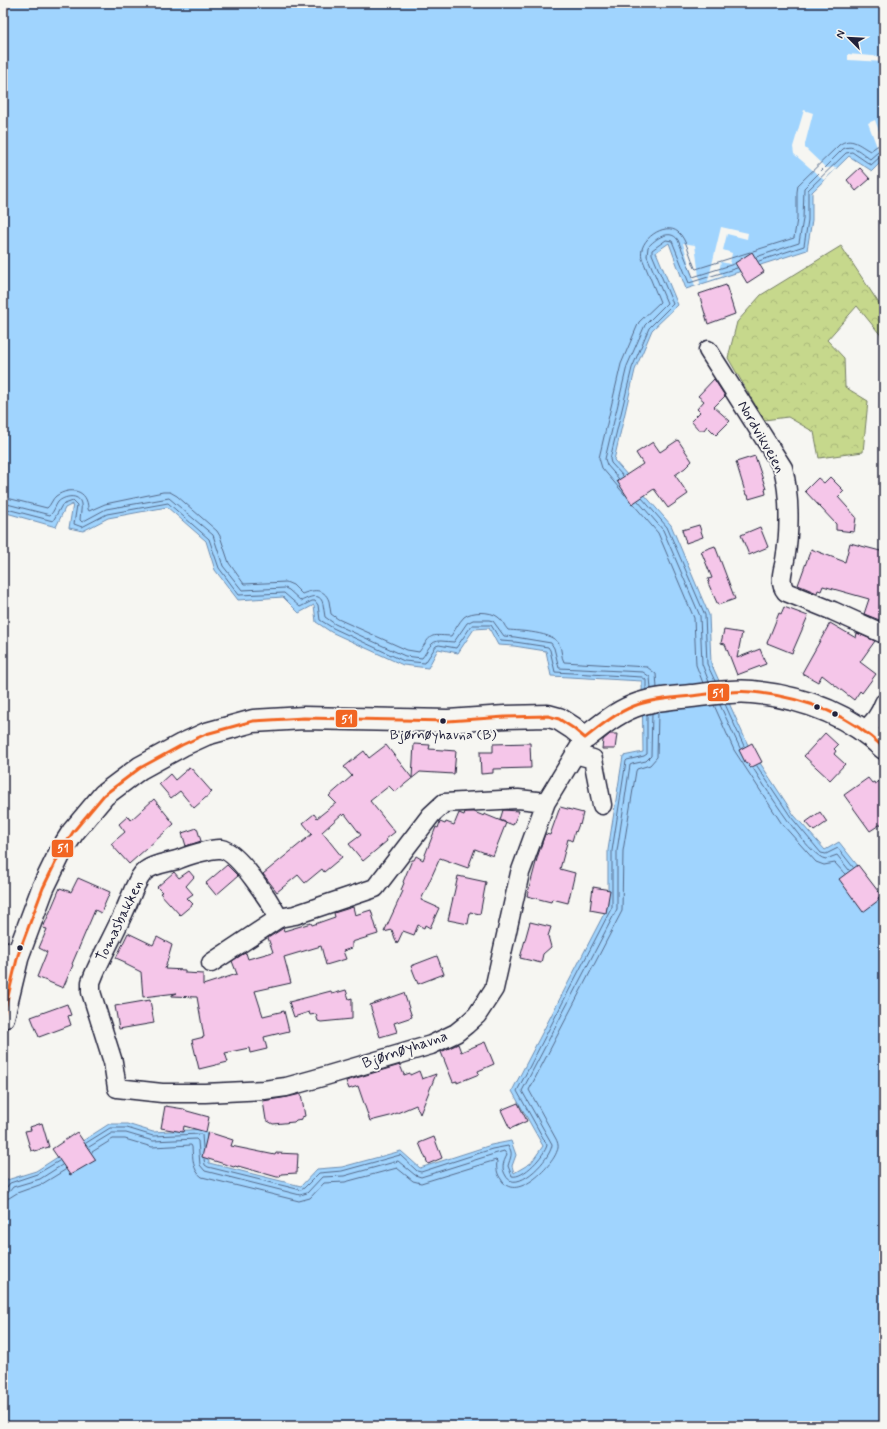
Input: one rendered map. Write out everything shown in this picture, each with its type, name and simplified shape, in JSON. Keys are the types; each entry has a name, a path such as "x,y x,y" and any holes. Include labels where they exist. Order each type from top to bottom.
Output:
{"street":[{"name":"Nordvikveien","path":"708,350 783,468 786,481 789,528 787,550 781,582 783,588 786,592 884,634"},
{"path":"584,742 620,713 644,703 728,692 751,692 805,702 832,712 864,730 884,748"},
{"path":"864,730 880,714 884,703"},
{"path":"3,1017 11,952 51,868 73,832 104,795 140,768 182,745 206,734 253,721 268,720 313,718 448,721 548,716 559,719 573,728 584,742 593,759 602,805"},
{"name":"Bjørnøyhavna","path":"143,1090 162,1093 220,1093 286,1087 431,1045 456,1032 477,1015 494,989 520,873 546,802 584,742"},
{"path":"211,963 279,918 295,915 374,888 431,815 444,803 518,800 546,802"},
{"name":"Tomasbakken","path":"143,1090 117,1088 113,1062 95,1006 91,988 94,972 143,874 151,868 180,858 214,849 221,849 239,861 271,903 279,918"}],"green space":[{"path":"841,246 884,311 884,335 883,338 857,306 827,340 844,358 845,387 868,401 863,452 819,458 814,432 788,417 764,420 728,358 737,322 761,295"}],"water":[{"path":"3,3 884,3 884,159 872,171 849,156 812,192 812,220 807,250 686,289 669,243 656,252 678,305 652,330 635,370 614,460 671,525 709,615 711,663 747,743 794,815 825,850 839,842 884,899 884,1426 3,1426 3,1186 7,1180 36,1171 109,1124 127,1124 153,1132 206,1129 209,1163 301,1186 317,1169 342,1167 401,1151 420,1168 491,1145 511,1141 516,1155 512,1166 514,1173 531,1163 543,1146 512,1091 608,906 608,850 623,756 643,752 642,681 551,676 546,651 498,645 489,628 474,629 458,653 438,649 428,668 403,665 331,632 316,622 314,605 299,613 283,597 238,600 215,570 206,541 167,507 108,518 83,531 69,528 73,504 65,508 56,527 3,512"}],"pier":[{"path":"848,54 884,57 884,62 848,60"},
{"path":"804,110 813,113 805,148 826,168 837,167 824,180 794,154 793,147"},
{"path":"875,120 884,145 884,159 882,160 868,123"},
{"path":"721,227 748,233 747,239 727,234 723,250 732,253 730,264 721,262 719,271 723,276 708,281"},
{"path":"683,243 695,245 700,284 695,286"}],"building":[{"path":"860,168 870,179 856,191 847,180"},
{"path":"752,252 764,272 747,283 735,263"},
{"path":"726,285 735,314 708,324 699,294"},
{"path":"714,379 725,396 714,407 730,421 716,435 707,426 704,430 699,430 691,421 700,412 697,409 704,401 698,396"},
{"path":"678,440 692,461 675,475 688,494 668,508 654,489 632,504 617,481 643,464 636,453 653,442 660,452"},
{"path":"755,456 766,489 766,494 749,499 748,495 746,495 736,462"},
{"path":"830,477 844,491 838,497 856,517 854,532 836,530 836,524 805,491 818,478 824,483"},
{"path":"699,525 703,537 686,543 682,530"},
{"path":"760,527 768,547 749,555 741,535"},
{"path":"850,543 884,552 884,614 882,621 864,614 869,599 823,586 821,591 818,590 817,593 798,585 811,549 845,562"},
{"path":"715,546 735,599 718,605 708,583 708,579 712,578 701,551"},
{"path":"784,607 808,616 792,653 767,643 779,613 781,614"},
{"path":"830,623 856,638 857,633 875,641 860,662 876,674 862,693 860,691 854,700 822,675 818,682 802,673"},
{"path":"724,630 742,633 737,658 760,649 766,664 737,675 725,644 721,643"},
{"path":"825,733 838,745 834,749 836,751 834,754 845,764 830,780 804,756"},
{"path":"610,734 617,734 615,749 602,749 603,740"},
{"path":"530,743 531,768 493,769 493,773 481,774 480,752 493,752 493,744"},
{"path":"752,743 762,762 750,768 748,763 746,764 739,750"},
{"path":"414,744 430,745 429,749 456,751 454,774 420,772 395,792 389,786 370,801 395,832 386,839 387,841 363,861 349,844 361,835 345,814 343,816 342,814 322,832 342,857 324,872 322,869 305,883 298,875 277,892 263,874 312,834 303,823 314,814 317,818 336,803 329,796 352,776 344,767 364,751 369,758 386,745 412,778"},
{"path":"190,767 212,792 194,808 180,791 171,798 159,784 170,774 175,780"},
{"path":"868,778 875,784 884,778 884,822 870,831 844,795"},
{"path":"154,799 174,824 129,864 111,844 125,832 119,824 128,816 131,820"},
{"path":"560,807 583,813 580,825 579,824 576,832 575,831 572,841 568,839 560,869 575,873 568,903 552,899 551,902 527,896 545,834 550,835"},
{"path":"503,810 519,811 513,825 500,820"},
{"path":"465,812 474,812 484,816 484,814 506,823 493,856 475,849 468,868 440,858 421,900 439,908 430,928 425,925 424,928 418,925 414,935 403,931 397,944 392,930 384,932 403,891 401,890 404,883 403,882 412,860 414,860 416,856 423,860 436,827 438,828 440,822 445,824 446,822 454,825 459,813 464,815"},
{"path":"820,812 827,822 814,831 806,822"},
{"path":"197,828 201,841 186,846 182,833"},
{"path":"227,865 238,876 216,895 206,883"},
{"path":"858,865 881,895 878,898 879,900 863,912 839,879"},
{"path":"189,871 194,877 186,886 193,894 187,898 193,904 180,915 160,893 162,892 157,887 174,872 179,878"},
{"path":"458,876 486,882 480,914 470,912 468,924 448,920"},
{"path":"78,878 110,892 101,913 95,910 63,988 37,977 47,952 39,948 47,929 43,928 60,888 71,892"},
{"path":"593,887 610,890 606,913 590,910"},
{"path":"353,907 355,915 371,910 378,934 352,942 352,948 343,951 346,959 326,965 321,946 284,957 291,983 255,991 263,1016 284,1011 289,1031 264,1037 267,1049 250,1053 249,1048 225,1053 228,1062 199,1069 192,1040 204,1037 197,997 172,996 177,993 143,997 141,972 116,958 128,933 153,945 157,937 172,945 165,969 185,970 185,973 203,974 203,985 237,974 232,961 243,954 246,953 248,959 273,952 268,938 283,928 284,931 311,923 312,925 335,917 334,913"},
{"path":"530,922 551,927 548,936 551,947 543,954 541,963 520,958"},
{"path":"437,956 444,974 418,984 411,966"},
{"path":"346,990 349,999 352,998 352,1019 321,1022 318,1021 316,1014 310,1015 309,1012 294,1017 289,1002 331,991 332,994"},
{"path":"404,993 412,1017 394,1023 397,1032 380,1037 370,1005"},
{"path":"150,1000 154,1023 119,1029 115,1006"},
{"path":"67,1004 71,1015 68,1016 71,1025 39,1037 31,1017"},
{"path":"485,1042 494,1064 478,1071 479,1074 457,1083 457,1081 453,1082 441,1052 458,1044 461,1052"},
{"path":"400,1065 404,1075 410,1073 410,1075 419,1071 422,1079 436,1074 420,1114 416,1105 390,1116 370,1121 358,1086 349,1089 346,1081"},
{"path":"301,1094 305,1116 302,1117 302,1119 294,1122 273,1124 266,1120 263,1101"},
{"path":"518,1103 527,1121 510,1129 501,1110"},
{"path":"165,1106 184,1109 209,1117 206,1132 184,1126 183,1132 161,1128"},
{"path":"42,1123 49,1147 31,1151 25,1131 31,1130 30,1127"},
{"path":"77,1132 96,1160 70,1175 52,1149"},
{"path":"208,1132 233,1140 231,1146 275,1155 276,1153 298,1154 297,1173 281,1174 280,1177 277,1177 238,1166 234,1167 202,1157"},
{"path":"434,1137 442,1158 428,1164 419,1143"}],"transit line":[{"name":"51","path":"3,1017 18,955 43,888 61,851 73,832 104,795 140,768 182,745 206,734 253,721 304,718 448,721 548,716 559,719 585,738 602,724 627,709 655,700 722,692 752,692 788,698 823,709 855,725 884,748"}],"place":[{"name":"Bjørnøyhavna (B)","path":"443,721"}]}
